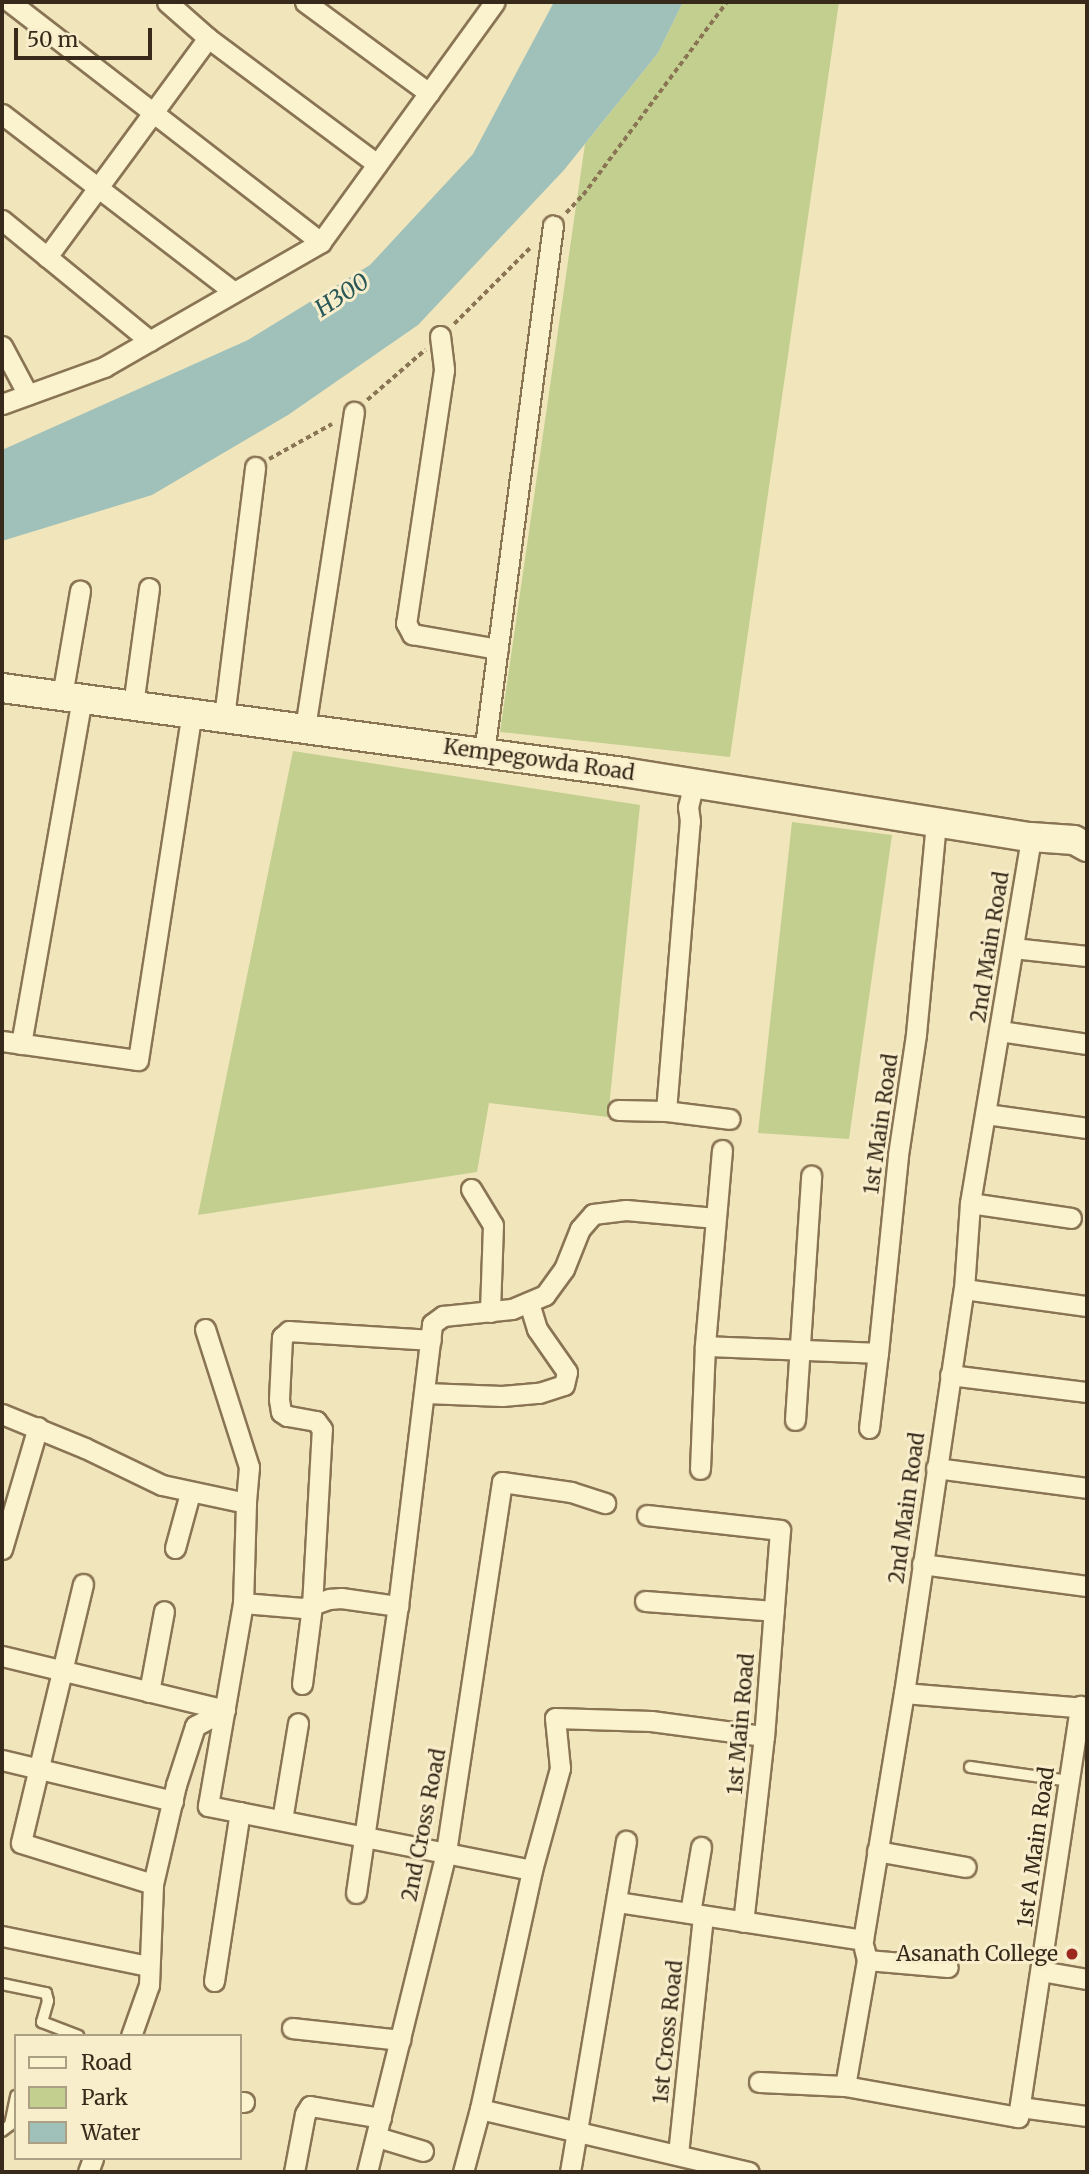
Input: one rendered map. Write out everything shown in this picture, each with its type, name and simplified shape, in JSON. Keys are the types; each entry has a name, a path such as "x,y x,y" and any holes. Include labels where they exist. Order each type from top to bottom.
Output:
{"street":[{"path":"10,2 321,242"},
{"path":"167,2 208,38 377,164"},
{"path":"305,2 429,93"},
{"path":"2,404 104,368 321,242 495,2"},
{"path":"47,257 208,38"},
{"path":"2,114 234,292"},
{"path":"2,220 150,341"},
{"path":"484,753 553,225"},
{"path":"440,336 444,370 406,623 412,634 498,649"},
{"path":"2,346 28,395"},
{"path":"305,728 354,412"},
{"path":"224,717 255,467"},
{"path":"133,705 149,588"},
{"path":"80,591 72,698 11,1042 138,1060 192,713"},
{"name":"Kempegowda Road","path":"2,688 484,753 1031,837 1083,840"},
{"path":"666,1111 690,821 696,809 697,784"},
{"name":"1st Main Road","path":"869,1428 898,1155 916,1034 936,821"},
{"name":"2nd Main Road","path":"863,1940 904,1693 964,1289 970,1203 1031,837"},
{"path":"1013,948 1087,956"},
{"path":"1000,1031 1087,1044"},
{"path":"618,1110 666,1111 730,1119"},
{"path":"986,1114 1087,1128"},
{"path":"700,1468 705,1346 722,1150"},
{"path":"795,1420 797,1350 811,1176"},
{"path":"471,1189 493,1225 490,1312"},
{"path":"970,1203 1071,1218"},
{"path":"356,1893 436,1318 456,1313 490,1312 529,1303 545,1296 564,1269 580,1229 593,1214 626,1210 716,1218"},
{"path":"964,1289 1087,1306"},
{"path":"425,1393 502,1396 539,1393 564,1385 567,1372 537,1329 529,1303"},
{"path":"205,1329 249,1467 243,1603 208,1806 532,1871"},
{"path":"302,1684 312,1606 322,1429 316,1421 288,1416 281,1412 279,1399 285,1332 431,1340"},
{"path":"705,1346 878,1353"},
{"path":"950,1376 1087,1392"},
{"path":"2,1414 38,1427 151,1480 190,1493 246,1503"},
{"path":"2,1549 38,1427"},
{"path":"936,1468 1087,1488"},
{"name":"2nd Cross Road","path":"367,2172 446,1852 502,1482 571,1492 605,1503"},
{"path":"174,1548 190,1493"},
{"name":"1st Main Road","path":"647,1515 780,1530 764,1736 743,1922"},
{"path":"922,1564 1087,1586"},
{"path":"83,1584 36,1769 11,1840 153,1884"},
{"path":"243,1603 280,1608 312,1606 329,1599 341,1598 398,1606"},
{"path":"645,1601 774,1611"},
{"path":"149,1692 164,1611"},
{"path":"2,1656 225,1710"},
{"path":"904,1693 1084,1707"},
{"name":"1st A Main Road","path":"1020,2107 1069,1781 1084,1707"},
{"path":"132,2034 149,1985 153,1884 173,1801 195,1726 225,1710"},
{"path":"463,2172 480,2109 532,1871 560,1768 555,1718 651,1721 764,1736"},
{"path":"282,1820 298,1723"},
{"path":"2,1760 173,1801"},
{"path":"214,1981 240,1812"},
{"path":"570,2172 618,1902 626,1841"},
{"name":"1st Cross Road","path":"678,2154 701,1847"},
{"path":"877,1851 966,1867"},
{"path":"618,1902 863,1940 867,1960 845,2086"},
{"path":"2,1936 148,1966"},
{"path":"867,1960 948,1967"},
{"path":"1041,1971 1087,1979"},
{"path":"292,2028 400,2040"},
{"path":"760,2082 845,2086 1018,2117 1020,2107 1087,2116"},
{"path":"294,2172 305,2114 310,2106 381,2118"},
{"path":"480,2109 678,2154 698,2166 749,2172"},
{"path":"377,2137 423,2151"}],"lane":[{"path":"970,1767 1069,1781"},
{"path":"2,1984 46,1993 48,2001 42,2022 73,2034"},
{"path":"2,2131 10,2125 14,2105"}],"path":[{"path":"255,467 354,412 440,336 553,225 583,195 727,2"}],"green space":[{"path":"683,2 839,2 730,757 500,732 585,144 658,53"},
{"path":"293,751 640,805 608,1117 489,1103 477,1172 198,1215"},
{"path":"792,822 892,835 849,1139 758,1133"}],"water":[{"name":"H300","path":"554,2 683,2 658,53 564,170 418,325 288,415 152,495 2,541 2,450 248,340 370,265 473,154"}],"place":[{"name":"Asanath College","path":"1072,1954"}]}
